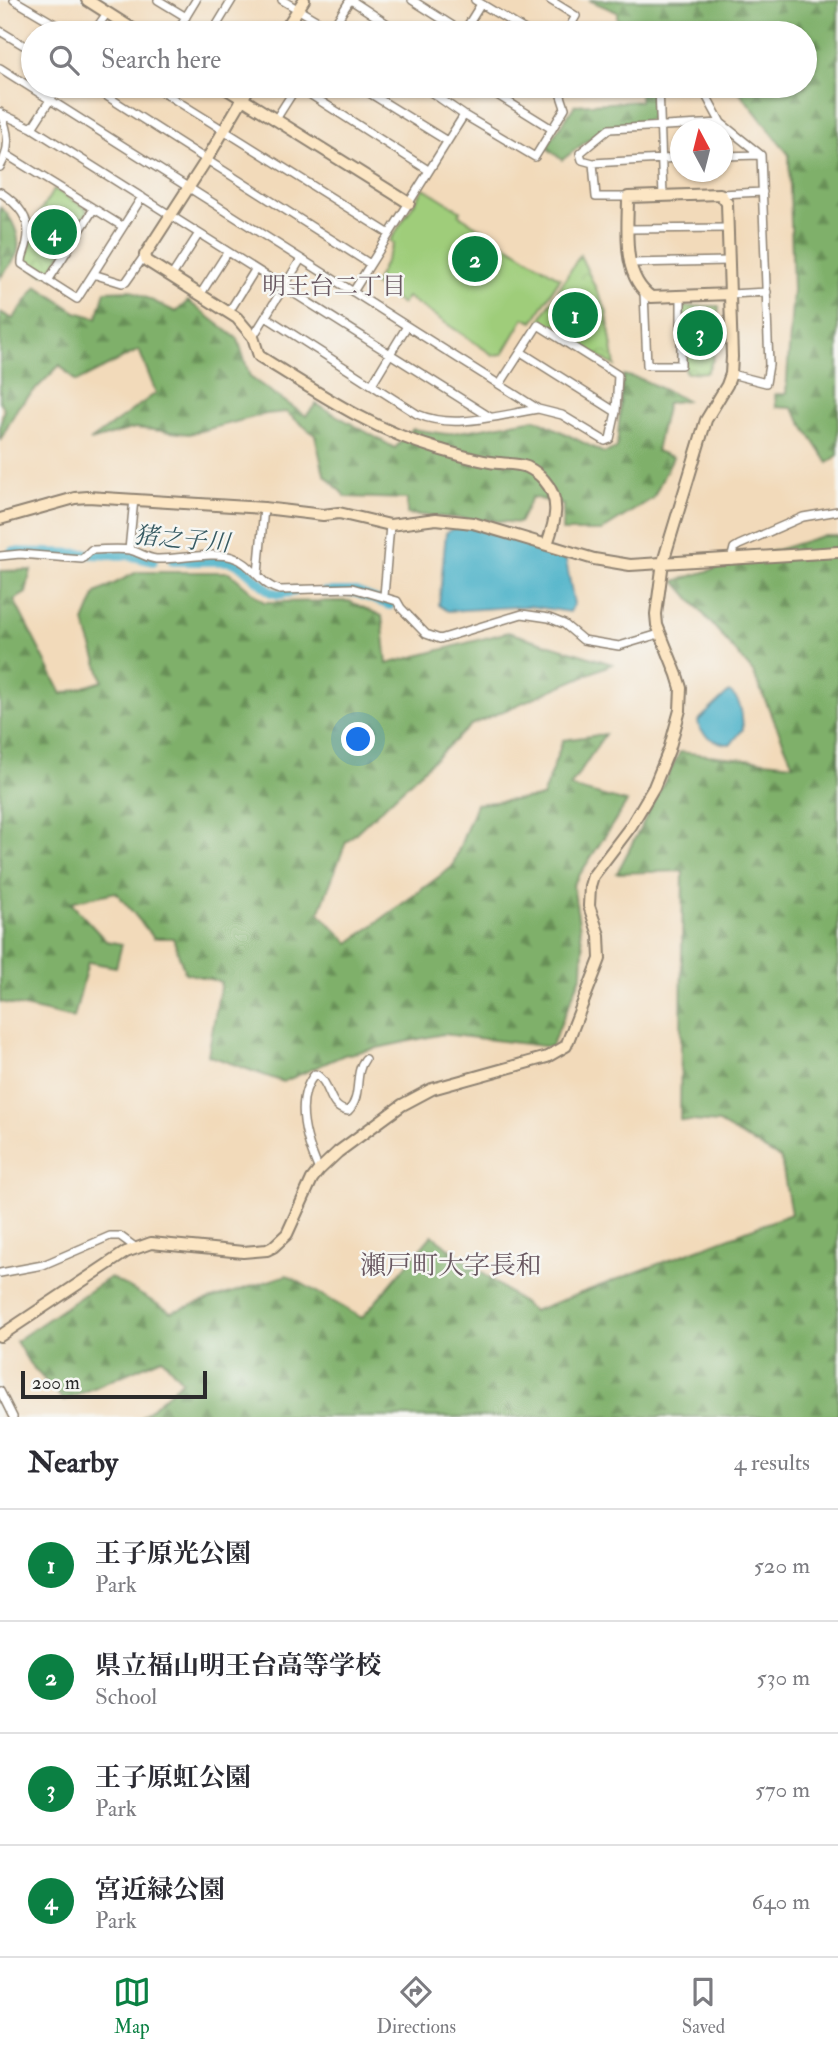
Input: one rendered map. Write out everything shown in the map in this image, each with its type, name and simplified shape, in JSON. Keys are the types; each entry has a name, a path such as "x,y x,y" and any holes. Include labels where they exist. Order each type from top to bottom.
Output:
{"street":[{"path":"14,0 50,21"},
{"path":"87,0 120,21"},
{"path":"158,0 186,17"},
{"path":"184,21 196,0"},
{"path":"219,21 232,0"},
{"path":"282,0 301,5 320,21"},
{"path":"339,21 351,0 383,21"},
{"path":"412,0 444,21"},
{"path":"551,0 576,16 573,21"},
{"path":"469,21 478,2 510,21"},
{"path":"291,21 301,5"},
{"path":"101,21 107,13"},
{"path":"0,31 21,44"},
{"path":"0,68 21,81"},
{"path":"110,98 370,264"},
{"path":"172,98 388,233"},
{"path":"93,274 121,283 126,282 207,159 243,98 409,202"},
{"path":"276,119 289,98"},
{"path":"316,98 428,170"},
{"path":"377,98 447,141"},
{"path":"442,98 464,115 535,158 565,108 561,98"},
{"path":"502,98 552,129"},
{"path":"660,98 663,196"},
{"path":"707,98 719,119"},
{"path":"32,128 51,99 188,188 538,408 562,415 605,441 610,439 616,412 618,375 538,325 500,384"},
{"path":"0,112 32,128 490,417"},
{"path":"0,112 6,127 7,155 0,167"},
{"path":"353,292 464,115"},
{"path":"670,126 609,129 580,153 582,160 593,163 670,159"},
{"path":"731,374 766,383 769,365 761,155 733,133"},
{"path":"7,155 122,226"},
{"path":"733,156 761,155"},
{"path":"593,163 596,197 763,192"},
{"path":"0,192 20,209 26,220 29,233 22,264 76,299 142,197"},
{"path":"0,1336 135,1247 162,1243 243,1252 267,1250 281,1241 286,1234 319,1170 338,1152 416,1096 451,1083 547,1058 561,1051 569,1040 600,958 598,935 589,906 593,876 631,826 654,787 669,750 680,710 681,688 659,634 656,614 663,562 706,420 731,374 727,203 720,194"},
{"path":"628,197 629,263 640,287 651,297 767,292"},
{"path":"48,281 93,209"},
{"path":"628,229 728,228"},
{"path":"171,277 198,234"},
{"path":"200,295 227,253"},
{"path":"145,255 147,261 229,312 246,326 259,356 354,415 390,433 471,458 526,466 534,471 549,487 555,499 557,511 547,544"},
{"path":"253,337 301,259"},
{"path":"629,263 729,261"},
{"path":"229,312 255,270"},
{"path":"644,292 646,365 681,365 681,296"},
{"path":"266,317 417,414 432,420 447,422 538,408"},
{"path":"372,384 407,326"},
{"path":"521,352 616,412"},
{"path":"0,519 75,498 134,499 351,514 390,525 436,519 456,520 613,564 731,560 838,552"},
{"path":"129,550 134,499"},
{"path":"258,574 264,508"},
{"path":"731,560 734,548 739,545 803,517 838,510"},
{"path":"384,596 390,525"},
{"path":"0,556 20,554 82,559 86,554 129,550 153,559 218,554 244,562 258,574 262,582 280,590 352,588 384,596 397,601 426,634 440,639 522,614 557,621 583,640 619,646 659,634"},
{"path":"319,1170 307,1133 304,1111 306,1088 315,1074 318,1075 335,1105 348,1111 355,1102 359,1066 365,1059"},
{"path":"0,1273 43,1265 110,1236 120,1236 135,1247"},
{"path":"0,1391 13,1417"}],"green space":[{"path":"589,0 838,0 838,455 828,463 792,408 776,407 775,394 786,394 793,290 789,155 744,98 817,98 817,21 617,21 617,12"},
{"path":"640,98 652,98 653,119 604,128 562,160 546,147 575,105 640,101"},
{"path":"424,188 461,211 459,215 560,278 533,322 524,318 503,354 493,355 407,297 402,304 374,285 394,244 390,241"},
{"path":"54,189 86,208 87,214 49,273 44,275 25,264 24,258 30,248 31,226"},
{"path":"0,207 15,228 18,248 14,260 0,278"},
{"path":"580,255 606,310 615,366 540,320"},
{"path":"37,286 76,312 97,318 105,291 130,290 176,312 188,301 238,339 250,377 306,416 316,404 395,448 413,429 446,434 536,419 604,453 617,448 623,375 641,379 686,400 667,403 656,451 673,457 653,498 601,531 562,531 563,505 532,497 519,523 407,514 407,499 346,497 324,474 315,435 286,412 266,414 189,434 135,428 90,441 156,393 139,350 76,382 60,365 18,407 0,441 4,408 0,402 0,312 13,319"},
{"path":"719,306 713,359 707,372 687,373 683,307"},
{"path":"822,536 838,536 838,1417 142,1417 182,1381 162,1358 64,1401 29,1363 16,1341 110,1277 171,1312 287,1275 362,1318 432,1235 533,1311 791,1214 781,1159 719,1123 680,1120 683,871 617,873 680,752 793,764 753,672 675,581"},
{"path":"31,570 26,593 14,600 62,694 103,681 84,622 96,593 137,572 229,572 264,602 349,601 382,616 387,664 508,632 612,664 471,725 346,842 319,913 349,943 452,867 476,804 542,797 563,740 605,734 570,787 627,802 573,885 583,948 582,974 551,1047 443,1034 344,1055 283,1082 208,1055 221,982 185,973 173,938 154,938 116,892 70,902 106,941 122,944 116,967 88,962 74,1018 0,1002 0,571"}],"water":[{"path":"456,526 482,530 565,555 574,604 570,612 529,606 448,611 439,605 446,533"},
{"path":"729,692 739,704 743,729 731,744 720,743 705,735 698,721"}],"waterway":[{"name":"猪之子川","path":"12,552 127,555 153,561"},
{"name":"猪之子川","path":"173,561 230,561 240,565 271,592 279,594 295,591"},
{"name":"猪之子川","path":"325,592 355,592 390,605"}],"place":[{"name":"宮近緑公園","path":"54,232"},
{"name":"県立福山明王台高等学校","path":"475,259"},
{"name":"王子原光公園","path":"575,315"},
{"name":"王子原虹公園","path":"700,333"}],"district":[{"name":"明王台二丁目","path":"334,286"},
{"name":"瀬戸町大字長和","path":"451,1265"}]}
